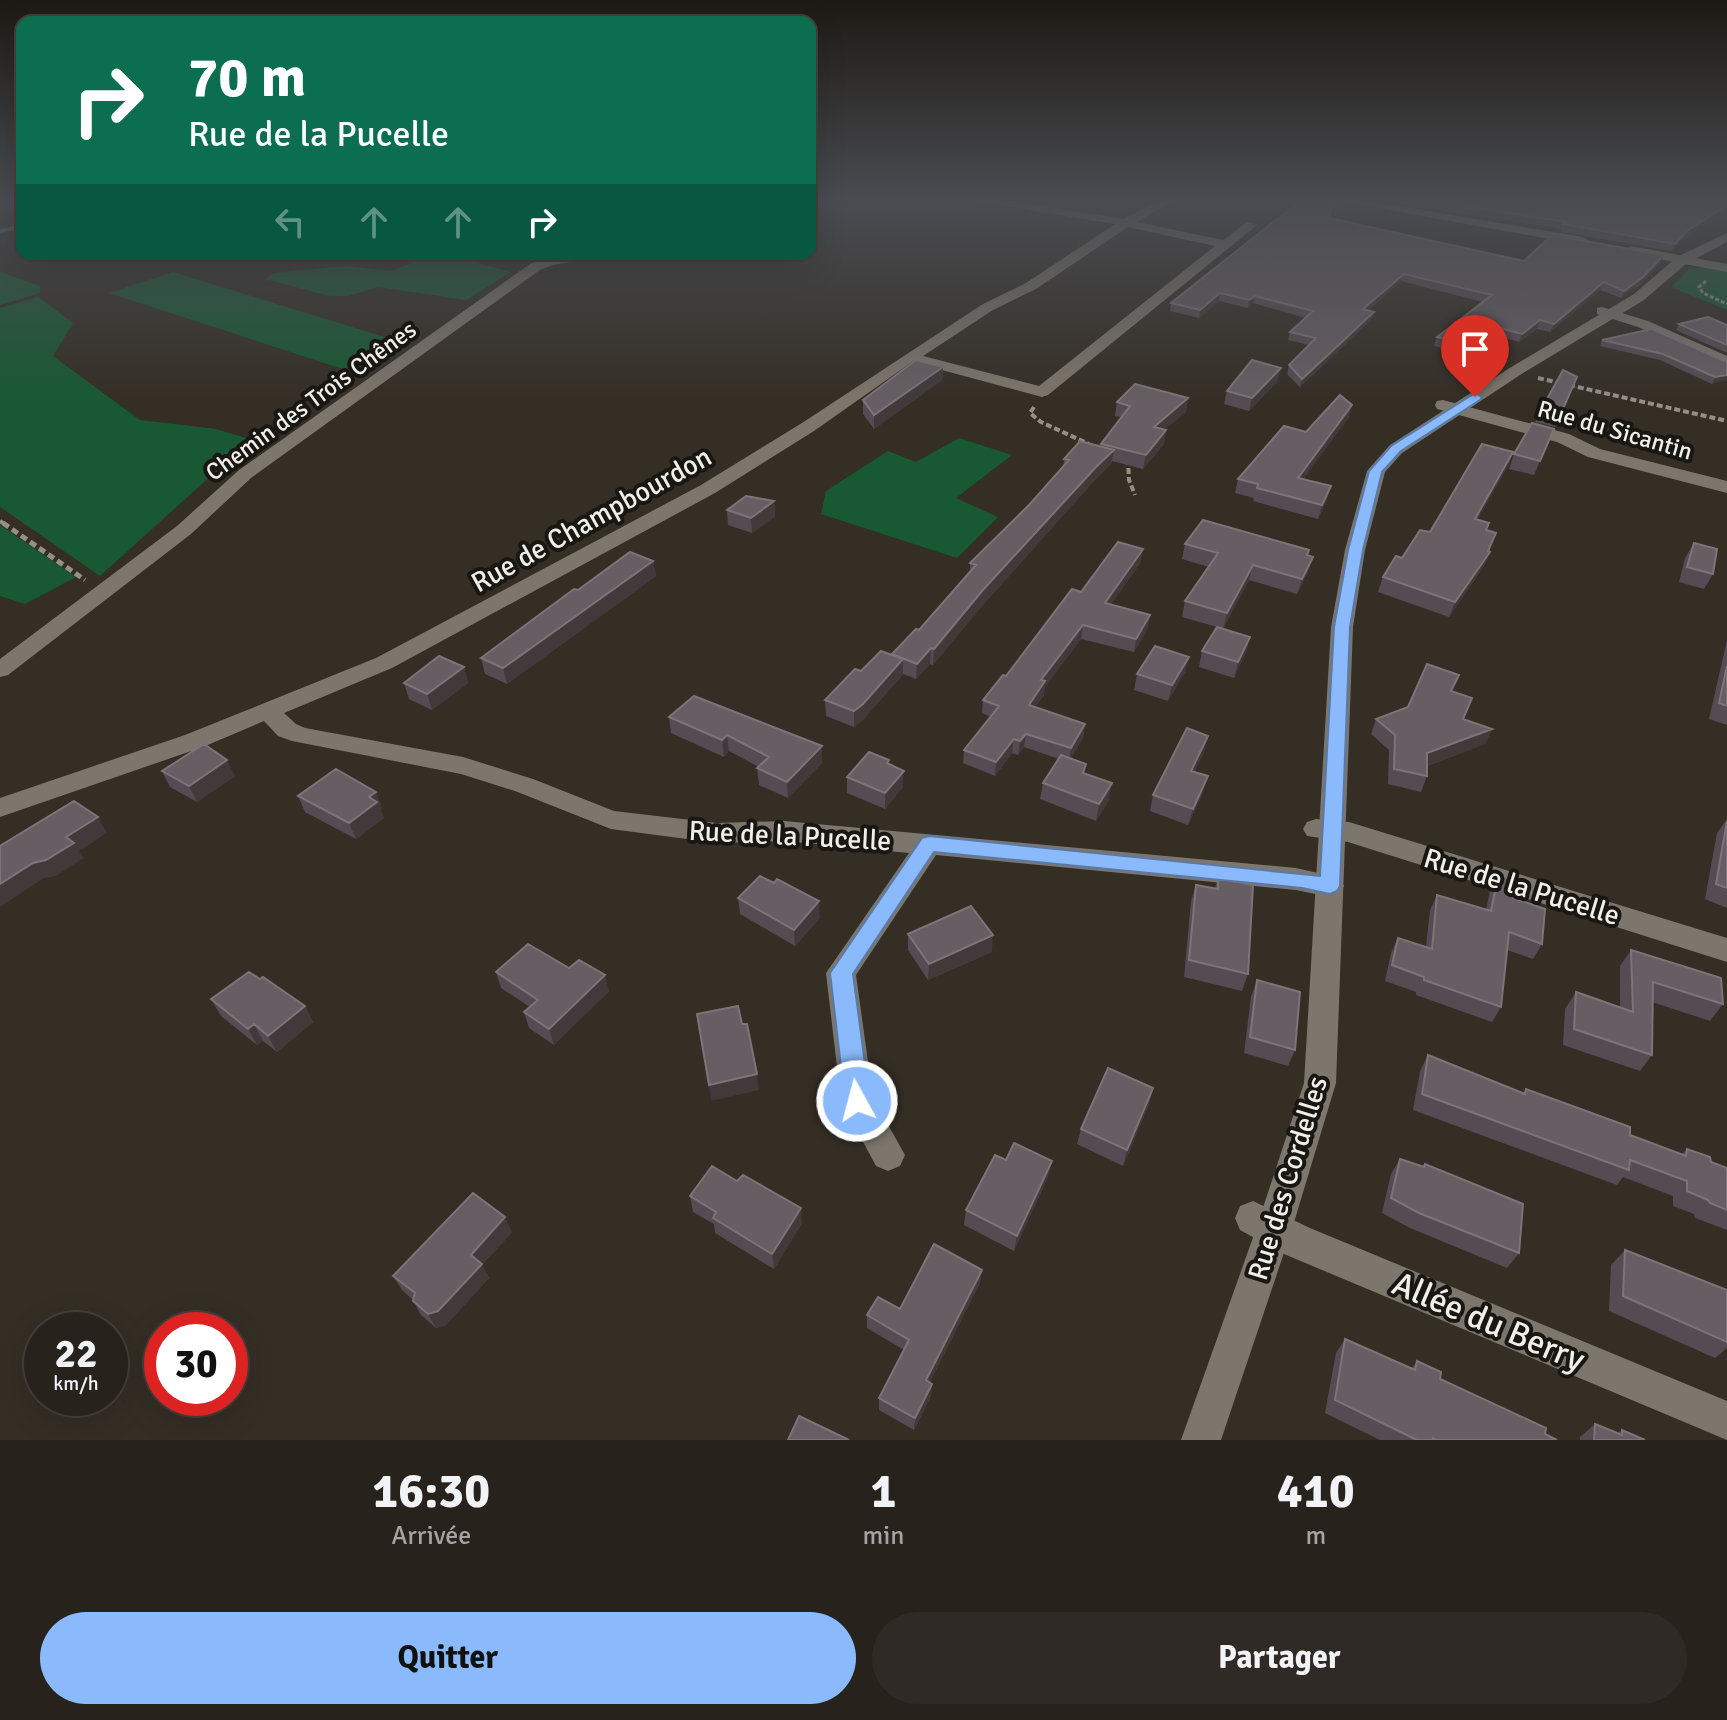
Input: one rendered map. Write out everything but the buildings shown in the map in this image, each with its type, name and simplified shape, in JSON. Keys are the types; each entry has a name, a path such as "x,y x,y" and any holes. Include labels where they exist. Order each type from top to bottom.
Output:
{"street":[{"name":"Chemin des Trois Chênes","path":"0,670 184,530 245,474 535,267"},
{"name":"Rue de Champbourdon","path":"0,808 269,713 384,663 708,489 808,427 988,307 1031,286 1059,267"},
{"path":"910,357 1042,392 1196,267"},
{"name":"Rue des Cordelles","path":"1201,1440 1263,1224 1320,1083 1330,886 1324,829 1342,627 1355,550 1376,471 1396,449 1450,408 1514,372 1607,312 1639,297 1674,267"},
{"path":"1607,312 1727,362"},
{"name":"Rue du Sicantin","path":"1450,408 1563,438 1594,453 1727,487"},
{"name":"Rue de la Pucelle","path":"269,713 287,730 301,735 463,766 524,785 611,820 717,833 784,831 929,844 1302,880 1330,886"},
{"name":"Rue de la Pucelle","path":"1324,829 1727,950"},
{"path":"888,1155 857,1101 841,973 929,844"},
{"name":"Allée du Berry","path":"1263,1224 1727,1421"}],"path":[{"path":"1715,279 1700,284 1700,289 1727,304"},
{"path":"1514,372 1727,421"},
{"path":"1042,392 1030,413 1041,422 1094,446"},
{"path":"1117,454 1128,458 1129,480 1135,495"},
{"path":"0,521 102,592"}],"green space":[{"path":"334,267 391,271 401,267 494,267 511,272 466,300 378,287 348,296 330,296 265,279 274,273"},
{"path":"1689,269 1727,272 1727,310 1671,287"},
{"path":"0,272 40,286 40,293 0,305"},
{"path":"173,272 404,343 355,373 109,293"},
{"path":"38,297 73,323 53,356 140,420 216,429 268,445 214,473 100,576 0,507 0,308"},
{"path":"959,438 1012,455 956,498 998,517 957,558 821,514 826,491 888,451 916,462"},
{"path":"0,525 76,577 25,604 0,596"}],"route":[{"path":"857,1101 841,973 929,844 1312,881 1330,886 1342,627 1355,550 1376,471 1382,460 1396,449 1475,397"}]}
